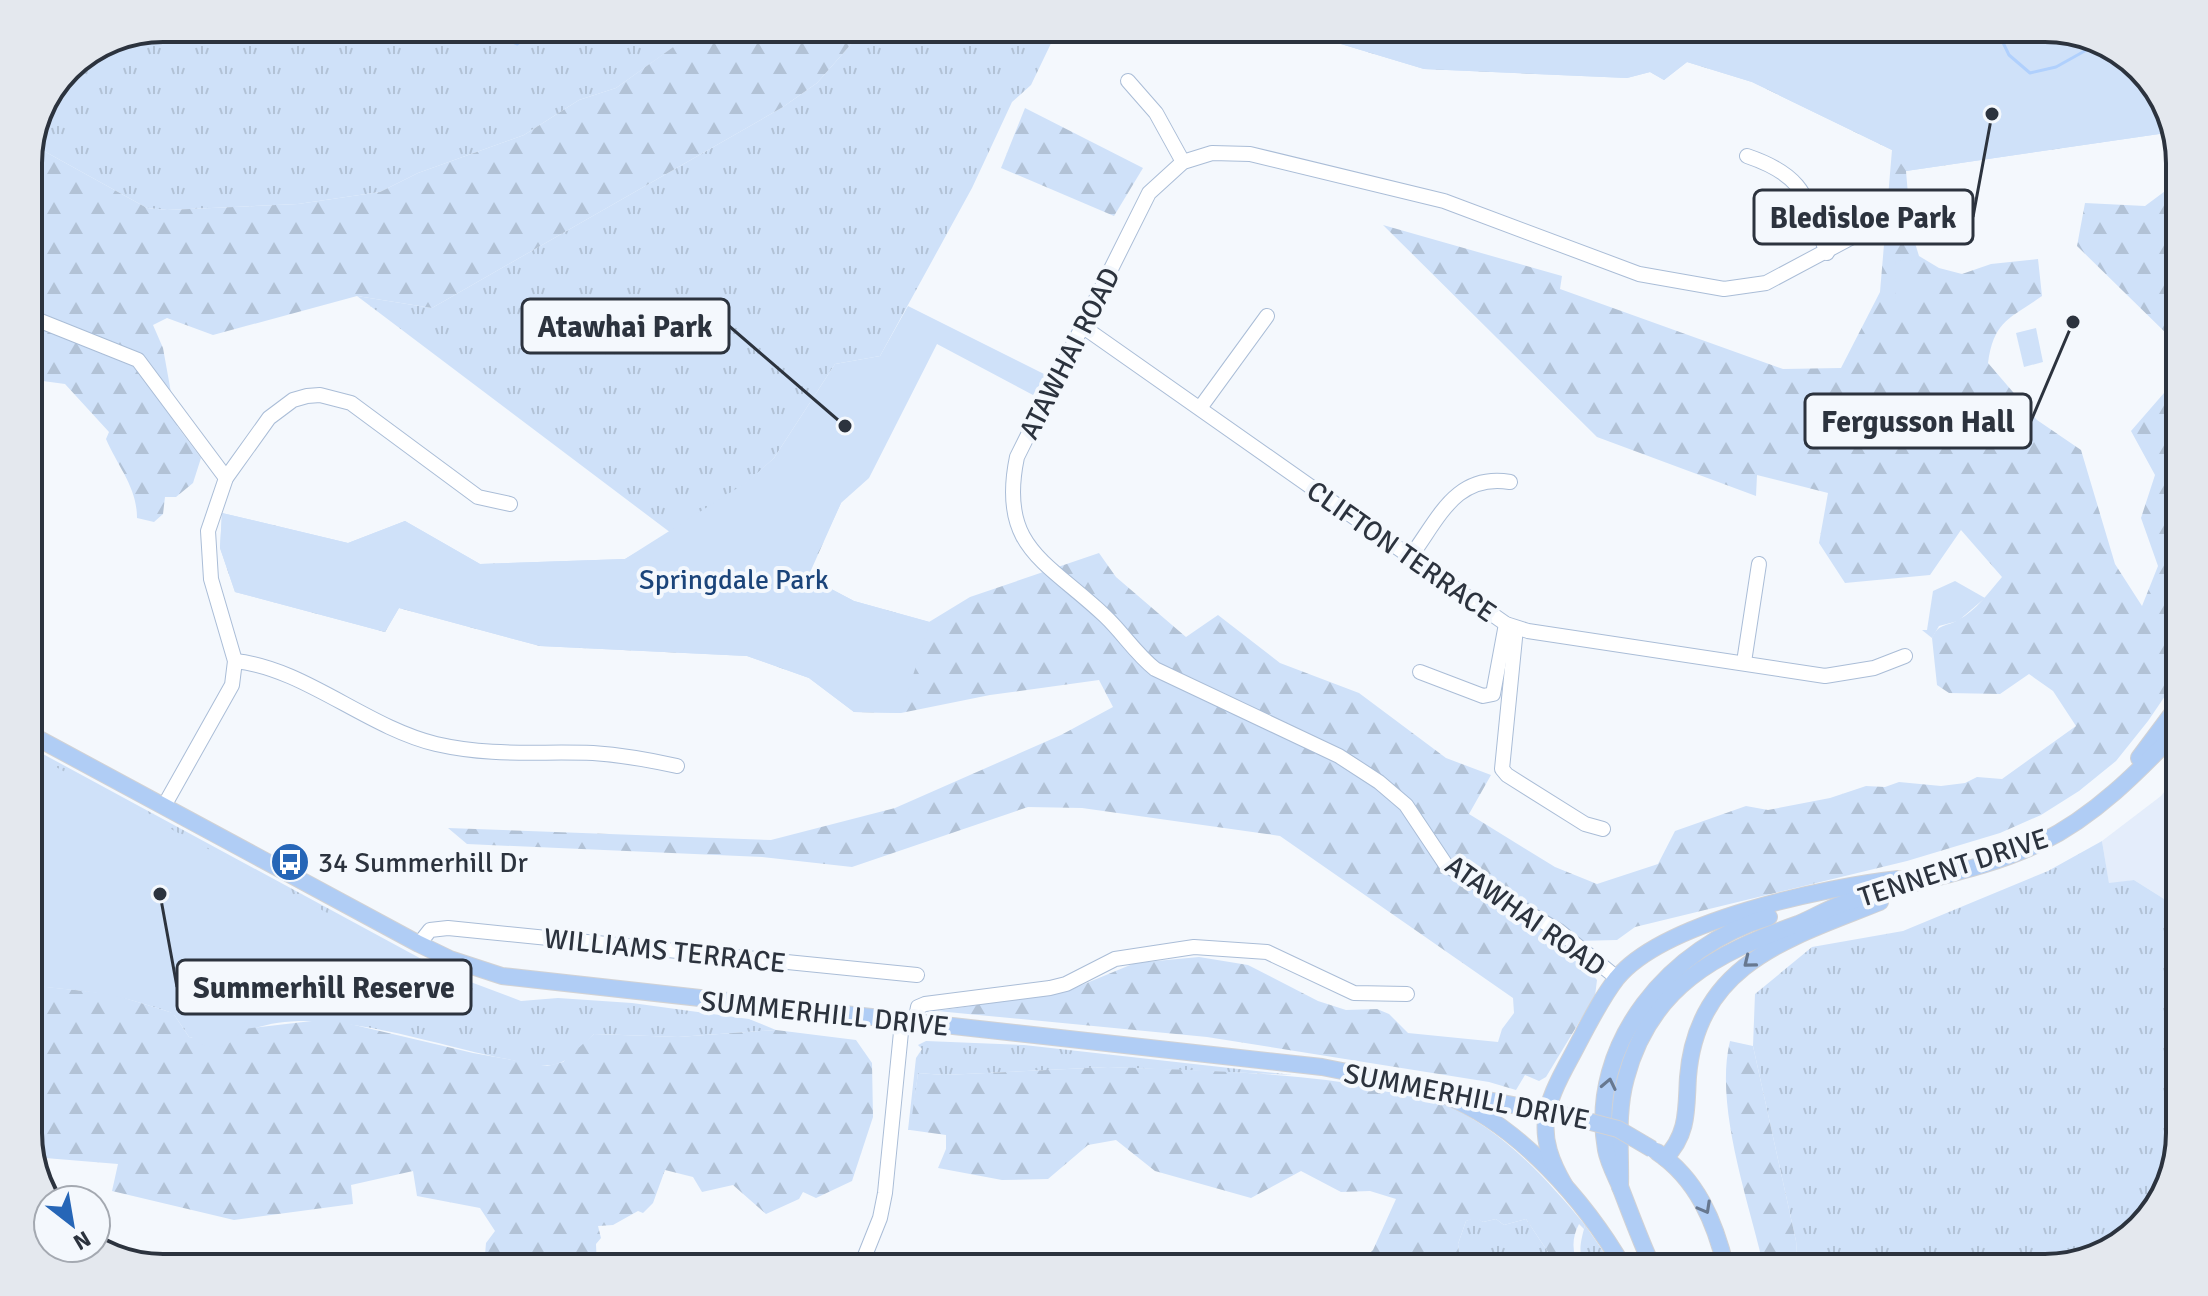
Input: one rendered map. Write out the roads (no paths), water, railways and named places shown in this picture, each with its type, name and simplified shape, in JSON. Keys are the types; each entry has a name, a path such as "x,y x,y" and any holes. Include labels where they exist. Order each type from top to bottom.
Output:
{"main road":[{"name":"TENNENT DRIVE","path":"2103,803 2166,721"},
{"name":"SUMMERHILL DRIVE","path":"42,741 419,944 470,966 516,978 1322,1067 1568,1116 1618,1129 1659,1153 1689,1182 1708,1210 1722,1254"},
{"name":"TENNENT DRIVE","path":"1647,1254 1606,1154 1605,1107 1621,1043 1645,1001 1685,959 1737,928 1793,910 1842,904 1948,874 2041,842 2103,803 2166,742"},
{"path":"1565,1186 1545,1138 1546,1111 1557,1083 1617,978 1658,944 1703,924 1861,883 1948,874"},
{"path":"1659,1153 1678,1144 1684,1129 1694,1045 1709,1007 1730,978 1752,958 1779,942 1948,874"},
{"path":"1415,1084 1455,1100 1492,1121 1565,1186 1601,1230 1613,1254"}],"street":[{"path":"1128,81 1156,113 1183,162 1212,153 1262,157 1444,201 1639,274 1703,287 1724,289 1766,283 1873,226"},
{"path":"1747,156 1775,165 1798,183 1827,253"},
{"name":"ATAWHAI ROAD","path":"1183,162 1149,193 1023,444 1012,483 1011,499 1017,528 1037,556 1106,617 1135,652 1155,669 1339,756 1379,782 1406,805 1446,865 1559,931 1617,978"},
{"path":"1200,408 1267,316"},
{"path":"42,322 138,360 226,478"},
{"name":"CLIFTON TERRACE","path":"1082,326 1511,626 1825,676 1874,668 1905,656"},
{"path":"164,806 232,685 235,661 211,579 206,543 212,512 226,478 269,418 293,400 320,395 351,403 478,497 510,504"},
{"path":"1411,556 1459,492 1487,479 1510,482"},
{"path":"1744,662 1759,564"},
{"path":"1420,672 1483,696 1493,694 1497,690 1511,626"},
{"path":"1511,626 1502,769 1585,824 1603,829"},
{"path":"235,661 269,668 371,721 432,743 487,755 593,753 677,766"},
{"name":"WILLIAMS TERRACE","path":"419,944 430,930 448,928 917,975"},
{"path":"866,1254 880,1218 909,1022 918,1007 1050,988 1115,959 1194,947 1267,952 1354,993 1407,994"}],"waterway":[{"path":"512,42 520,42"},
{"path":"2003,42 2009,55 2030,73 2056,67 2087,50"}],"place":[{"name":"Bledisloe Park","path":"1992,114"},
{"name":"Fergusson Hall","path":"2073,322"},
{"name":"Atawhai Park","path":"845,426"},
{"name":"34 Summerhill Dr","path":"290,862"},
{"name":"Summerhill Reserve","path":"160,894"}],"park label":[{"name":"Springdale Park","path":"734,579"}]}
